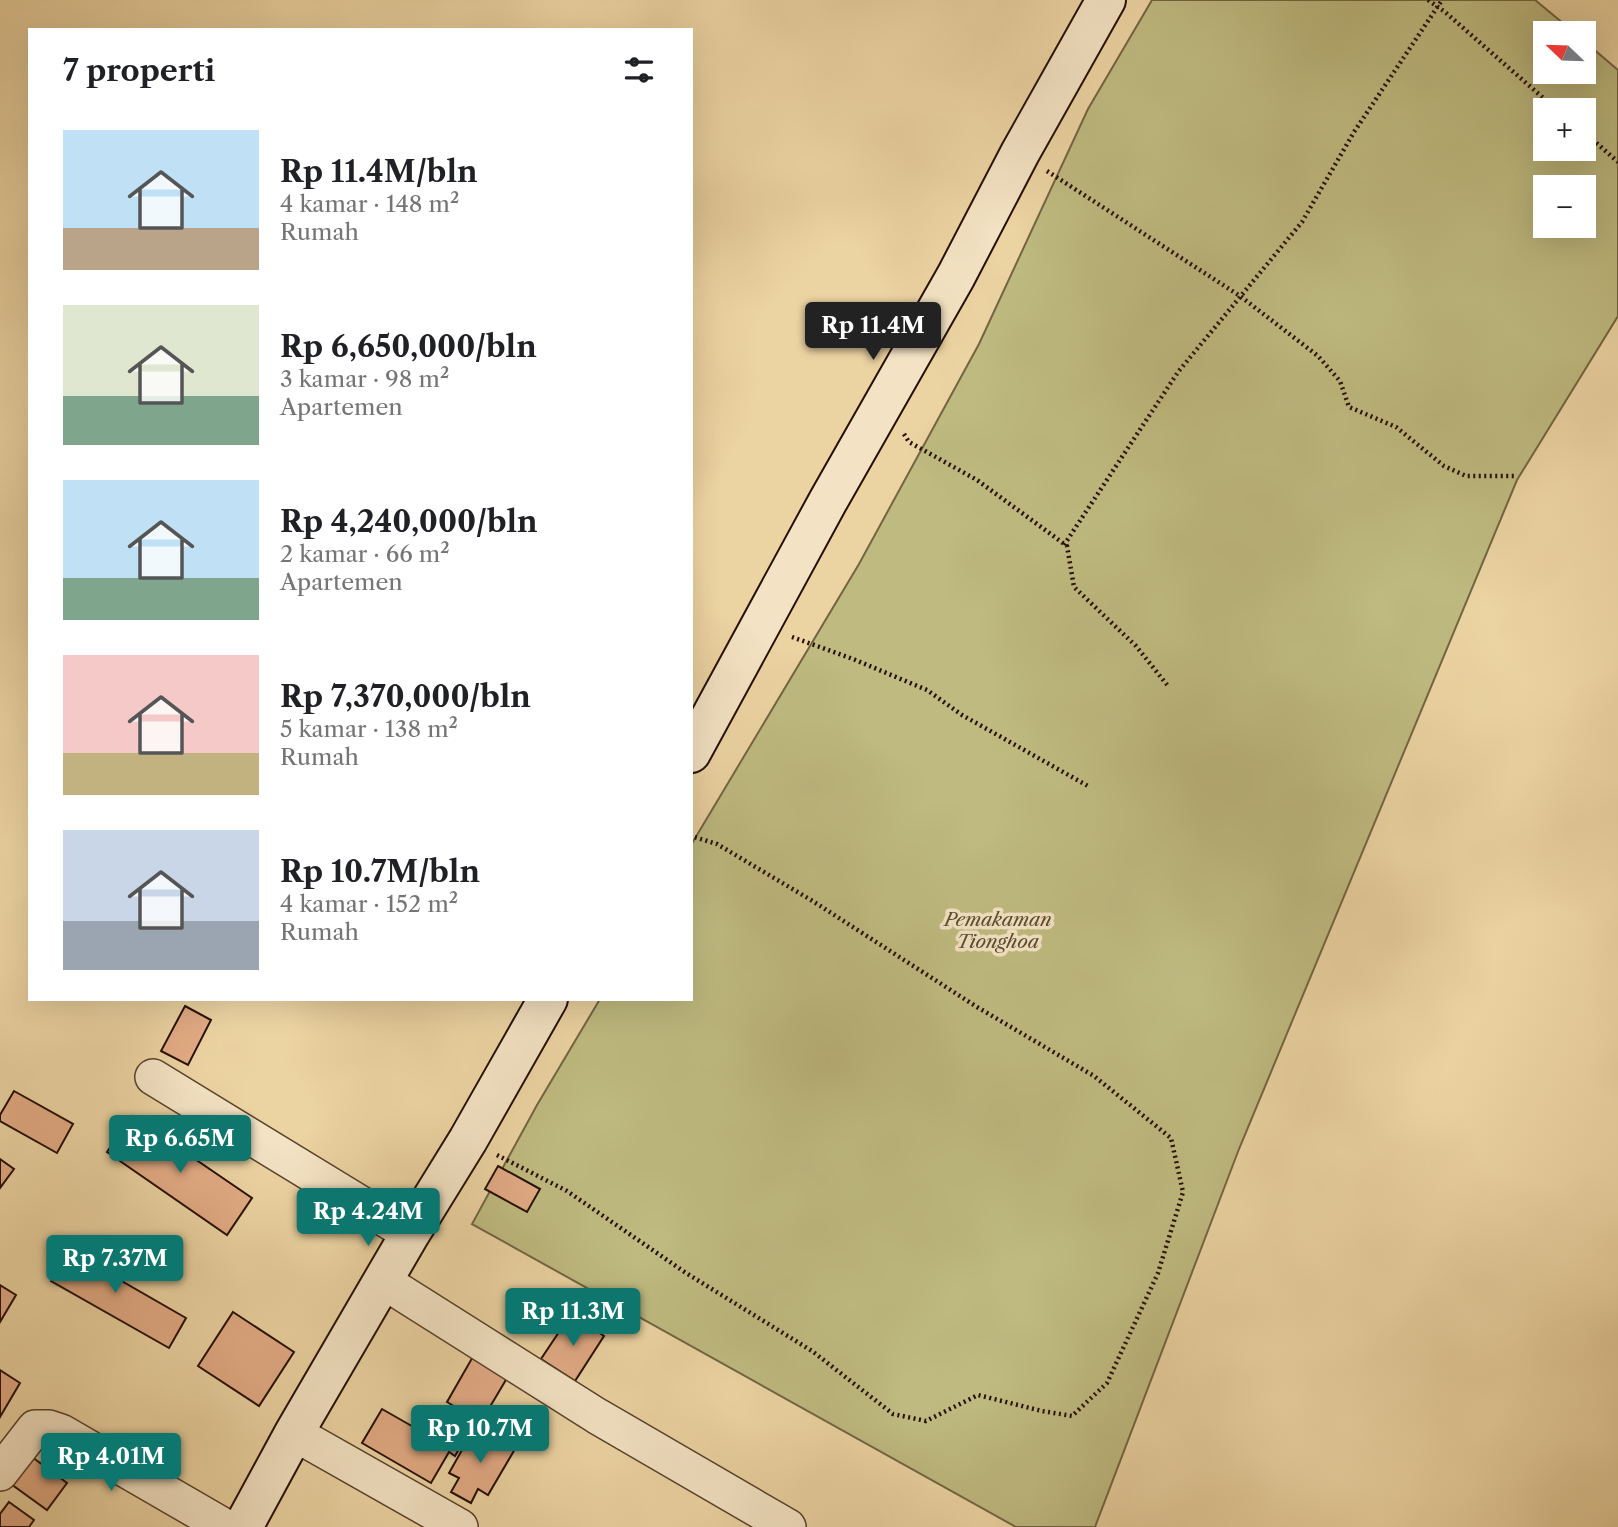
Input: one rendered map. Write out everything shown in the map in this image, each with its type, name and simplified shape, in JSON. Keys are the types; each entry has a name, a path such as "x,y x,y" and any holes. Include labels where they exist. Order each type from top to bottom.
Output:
{"street":[{"path":"693,749 1106,0"},
{"path":"243,1527 294,1433 468,1140 547,1001"},
{"path":"153,1077 410,1234"},
{"path":"383,1281 597,1416 788,1527"},
{"path":"0,1473 35,1428 49,1428 61,1432 225,1527"},
{"path":"294,1433 460,1527"}],"path":[{"path":"1428,0 1543,98"},
{"path":"1064,545 1178,372 1302,222 1354,132 1442,0"},
{"path":"1596,143 1618,163"},
{"path":"1020,153 1240,296 1318,356 1340,382 1349,407 1396,427 1444,467 1466,476 1514,476"},
{"path":"883,405 909,442 977,480 1067,546 1074,587 1136,646 1168,686"},
{"path":"761,626 853,659 926,690 962,715 1088,786"},
{"path":"468,1140 567,1191 686,1273 812,1352 893,1414 926,1421 978,1395 1072,1416 1107,1383 1158,1273 1183,1192 1171,1138 1094,1076 977,1007 776,879 717,844 693,837"}],"green space":[{"name":"Pemakaman Tionghoa","path":"1152,0 1535,0 1560,21 1533,21 1533,84 1596,84 1596,51 1618,70 1618,316 1517,480 1239,1149 1095,1527 1016,1527 472,1224 537,1105 599,1001 693,1001 693,842 859,564 979,344 1088,109"}],"building":[{"path":"185,1006 211,1020 188,1065 161,1051"},
{"path":"14,1091 73,1124 57,1153 0,1121 0,1115"},
{"path":"132,1116 252,1198 227,1235 107,1152"},
{"path":"0,1159 14,1169 0,1188"},
{"path":"498,1166 540,1189 527,1212 485,1189"},
{"path":"74,1239 106,1257 99,1268 186,1318 169,1348 51,1281"},
{"path":"0,1285 16,1295 0,1322"},
{"path":"233,1312 294,1352 259,1406 198,1366"},
{"path":"571,1314 604,1336 575,1381 541,1359"},
{"path":"475,1353 510,1373 481,1422 447,1402"},
{"path":"0,1370 20,1383 0,1417"},
{"path":"382,1409 424,1433 436,1411 470,1430 455,1456 449,1452 431,1483 362,1443"},
{"path":"475,1427 515,1449 488,1495 478,1489 471,1503 451,1492 459,1478 449,1473"},
{"path":"32,1457 67,1483 47,1510 11,1484"},
{"path":"9,1502 34,1520 29,1527 0,1527 0,1514"}]}
